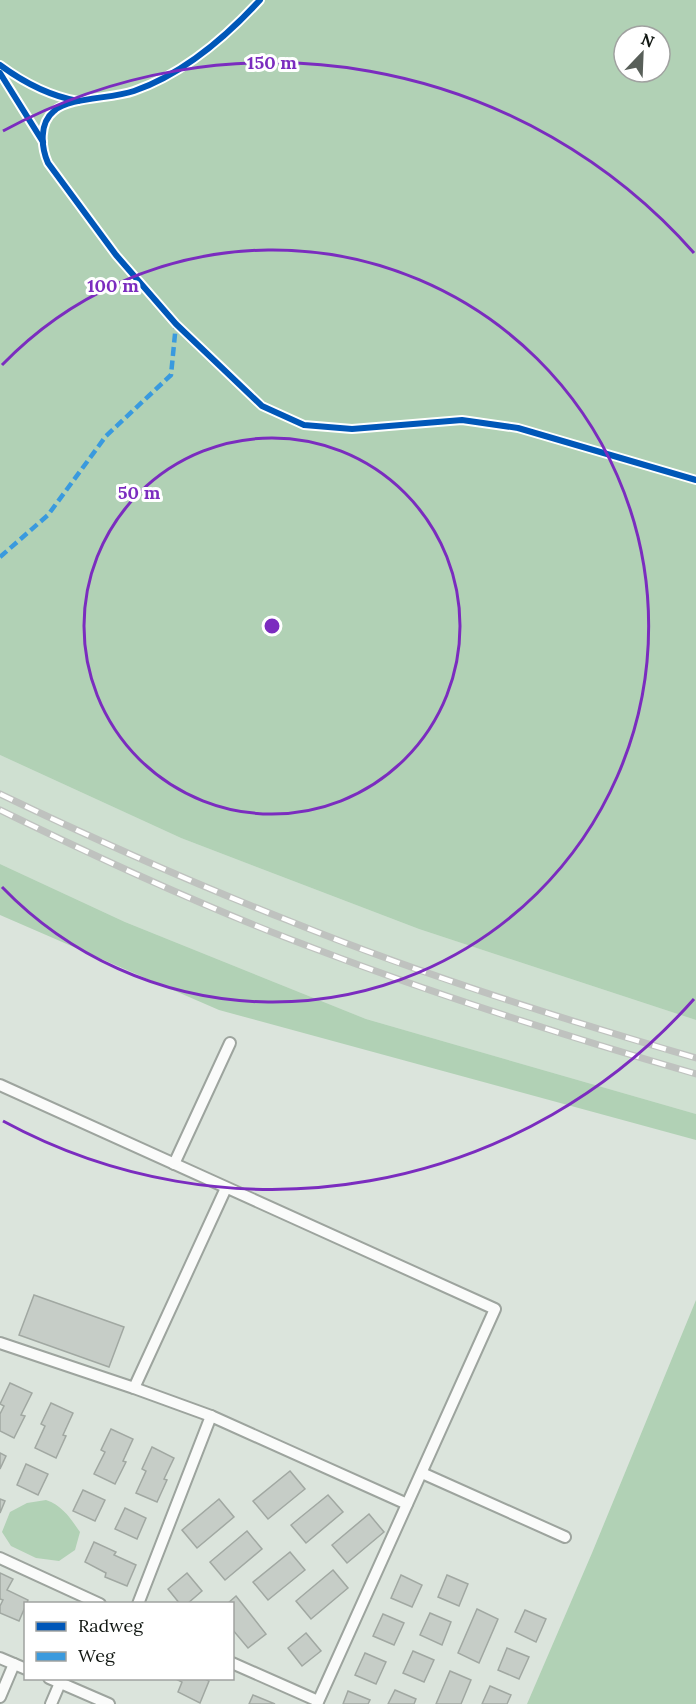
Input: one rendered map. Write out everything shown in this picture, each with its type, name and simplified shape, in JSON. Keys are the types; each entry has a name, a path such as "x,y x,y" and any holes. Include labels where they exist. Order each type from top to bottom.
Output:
{"lane":[{"path":"174,1164 230,1043"},
{"path":"0,1084 495,1309 317,1702 234,1664"},
{"path":"134,1388 226,1188"},
{"path":"0,1343 211,1416 407,1504"},
{"path":"139,1602 211,1416"},
{"path":"422,1473 565,1537"},
{"path":"0,1558 96,1602"},
{"path":"0,1658 24,1668"},
{"path":"0,1697 14,1664"},
{"path":"53,1680 109,1704"},
{"path":"51,1704 60,1683"}],"shaded area":[{"path":"0,755 181,838 419,929 696,1020 696,1114 366,1019 125,922 0,864"}],"green space":[{"path":"0,0 696,0 696,1020 419,929 181,838 0,755"},
{"path":"0,864 125,922 366,1019 696,1114 696,1140 219,1010 0,915"},
{"path":"696,1300 696,1704 527,1704 592,1553"},
{"path":"46,1500 62,1509 80,1532 75,1550 59,1561 36,1558 11,1546 2,1532 10,1512 27,1503"}],"building":[{"path":"34,1295 124,1327 109,1367 19,1335"},
{"path":"10,1383 32,1393 21,1415 25,1416 14,1438 0,1431 0,1414 4,1406 0,1404"},
{"path":"51,1403 73,1413 56,1458 35,1448 45,1426 41,1424"},
{"path":"111,1429 133,1439 123,1461 126,1462 115,1484 94,1474 105,1452 101,1450"},
{"path":"152,1447 174,1458 157,1502 136,1493 146,1471 142,1469"},
{"path":"0,1453 6,1456 0,1469"},
{"path":"26,1464 48,1474 38,1495 17,1485"},
{"path":"290,1471 305,1489 268,1519 253,1501"},
{"path":"83,1490 105,1500 95,1521 73,1511"},
{"path":"328,1495 343,1512 306,1543 291,1525"},
{"path":"0,1499 5,1501 0,1513"},
{"path":"219,1499 234,1517 197,1548 182,1530"},
{"path":"125,1508 146,1518 137,1539 115,1529"},
{"path":"369,1514 384,1532 347,1563 332,1545"},
{"path":"247,1531 262,1549 225,1580 210,1562"},
{"path":"94,1542 136,1565 127,1586 105,1577 106,1573 85,1562"},
{"path":"290,1552 305,1570 268,1600 253,1582"},
{"path":"333,1570 348,1588 311,1619 296,1601"},
{"path":"0,1573 13,1579 7,1590 28,1600 24,1602 24,1609 19,1621 0,1613 3,1600 0,1599"},
{"path":"187,1573 202,1591 189,1602 178,1602 168,1589"},
{"path":"401,1575 422,1585 412,1607 391,1598"},
{"path":"447,1575 468,1584 459,1606 438,1597"},
{"path":"236,1596 266,1634 248,1648 234,1631 234,1602 229,1602"},
{"path":"477,1609 498,1619 479,1663 458,1653"},
{"path":"525,1610 546,1619 536,1642 515,1632"},
{"path":"430,1613 451,1622 442,1645 420,1635"},
{"path":"383,1614 404,1623 394,1645 373,1636"},
{"path":"306,1633 321,1651 302,1666 288,1648"},
{"path":"507,1648 529,1657 519,1679 498,1670"},
{"path":"413,1651 434,1660 424,1682 403,1673"},
{"path":"365,1653 386,1662 376,1684 355,1675"},
{"path":"450,1671 471,1680 461,1704 436,1704"},
{"path":"178,1680 209,1681 200,1703 178,1692 182,1682"},
{"path":"490,1686 511,1695 507,1704 482,1704"},
{"path":"395,1690 416,1699 414,1704 388,1704"},
{"path":"348,1691 370,1700 368,1704 343,1704"},
{"path":"253,1695 275,1704 249,1704"}],"railway":[{"path":"0,794 178,875 337,940 490,994 696,1058"},
{"path":"0,810 178,893 337,957 490,1011 696,1074"}],"marked path":[{"path":"0,557 48,515 106,436 171,375 176,324"}],"cycle path":[{"path":"260,0 218,41 186,65 152,84 125,94 61,106 49,116 44,129 43,143 48,163 116,255 176,324 262,406 304,425 352,429 462,420 518,428 696,480"},
{"path":"0,65 37,88 78,101"},
{"path":"0,73 43,142"}]}
